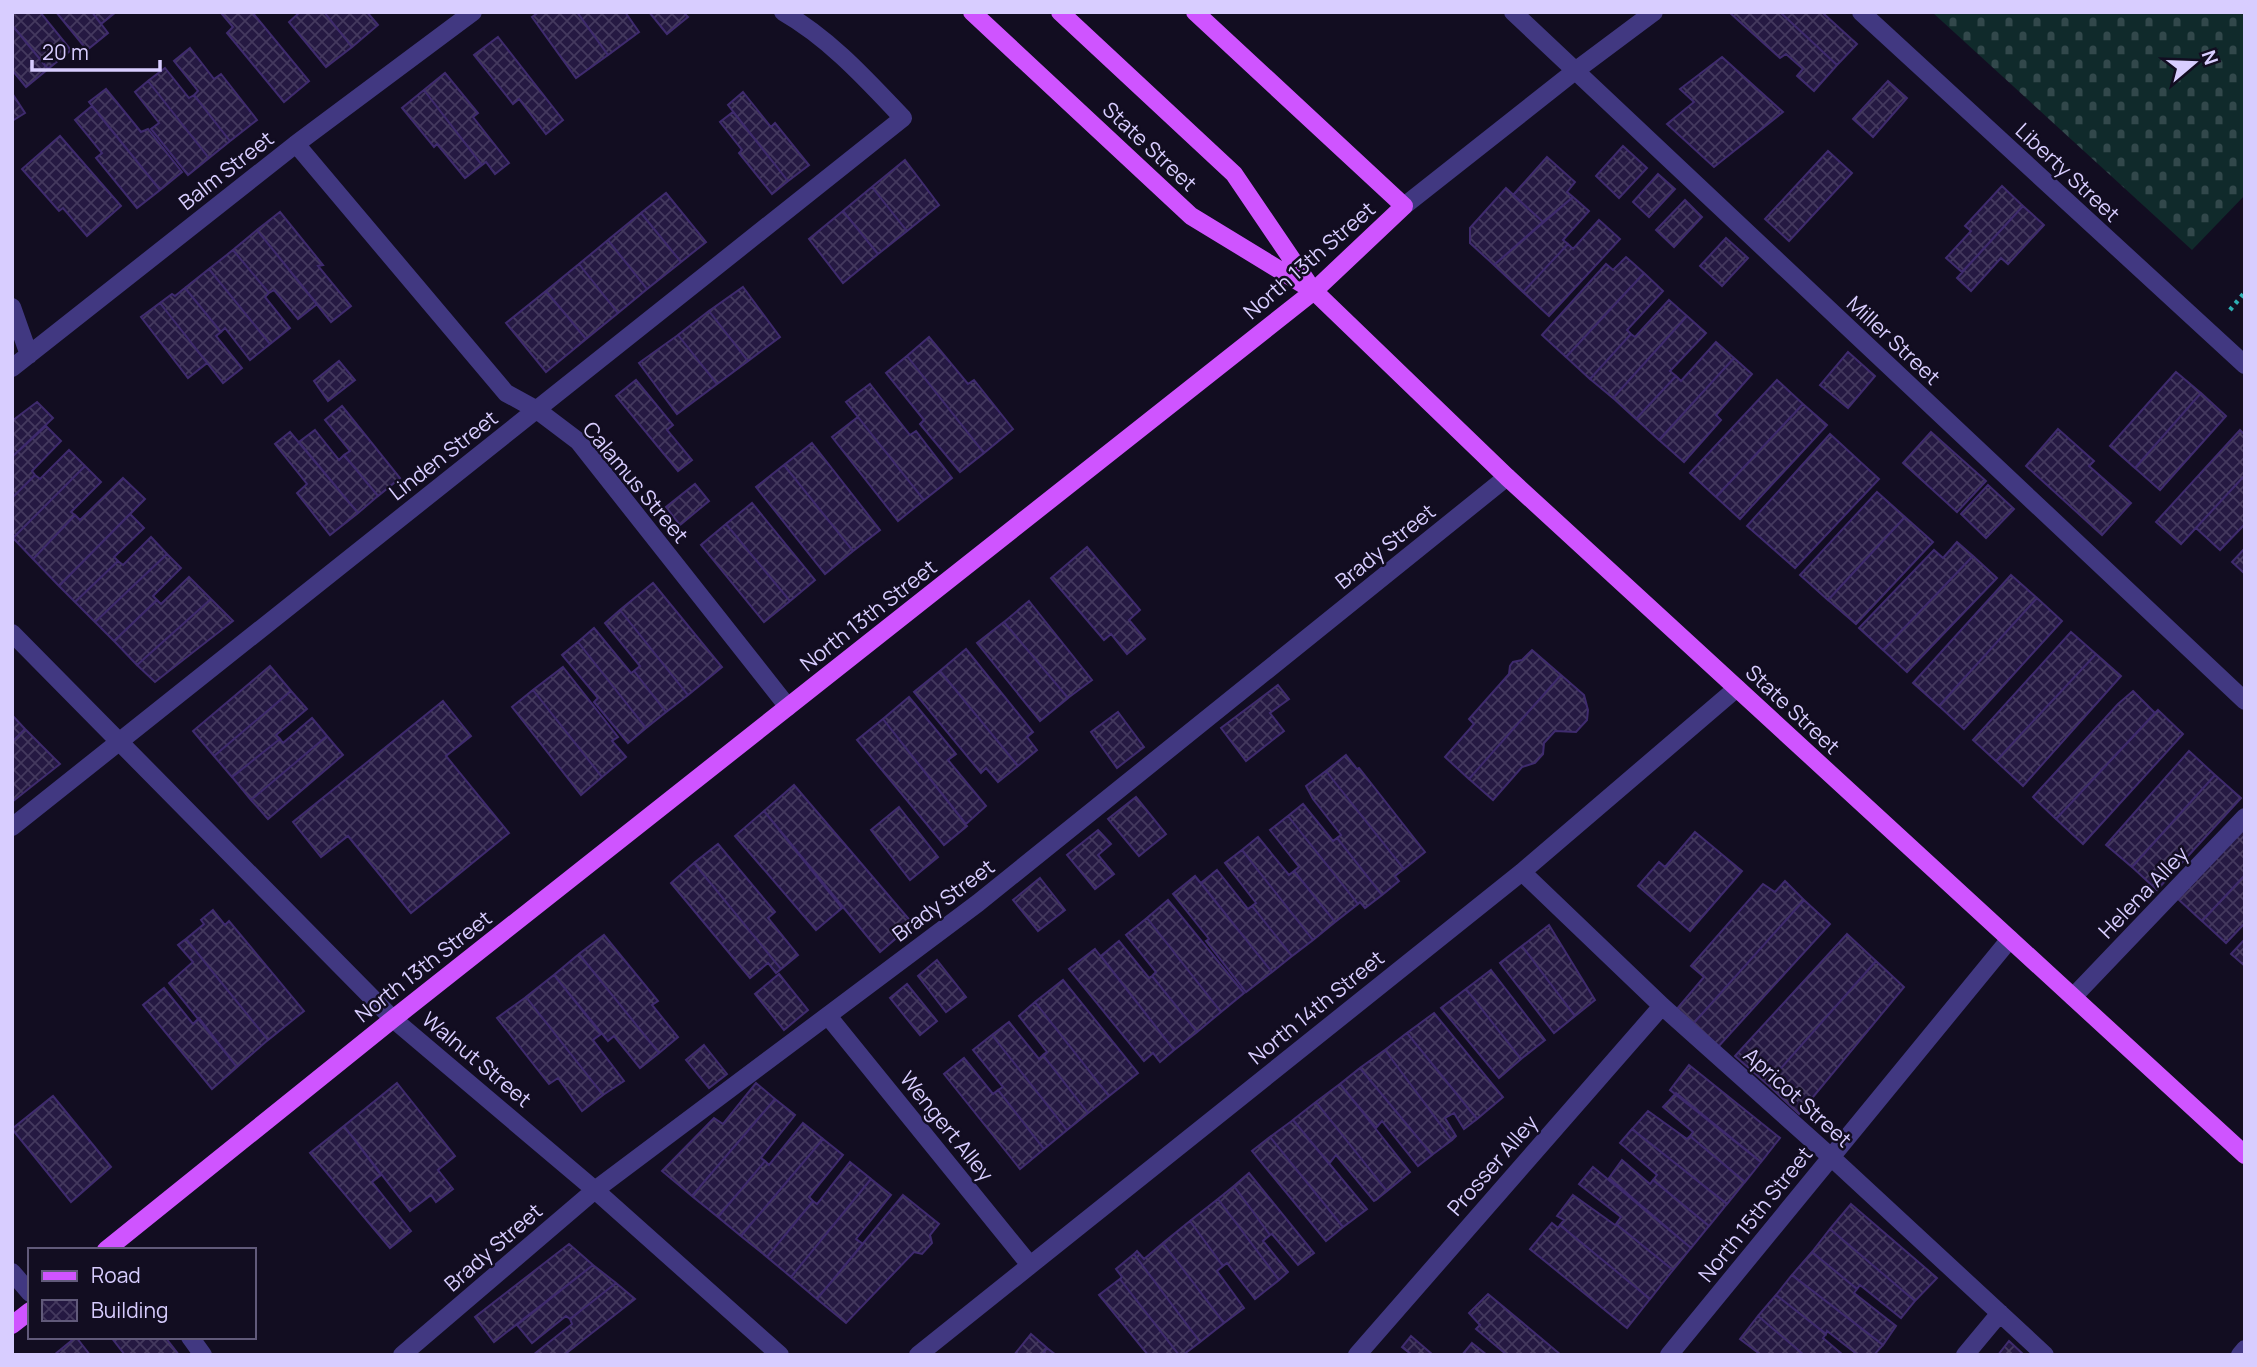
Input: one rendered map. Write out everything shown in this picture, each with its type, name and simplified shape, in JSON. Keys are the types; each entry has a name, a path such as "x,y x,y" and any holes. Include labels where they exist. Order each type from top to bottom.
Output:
{"main road":[{"name":"State Street","path":"972,12 1191,216 1314,291"},
{"name":"State Street","path":"1060,12 1234,174 1314,291 1507,477 2245,1155"},
{"path":"1195,12 1404,206"},
{"name":"North 13th Street","path":"115,1247 393,1019 1314,291 1404,206"},
{"path":"12,1325 28,1313"}],"street":[{"name":"Balm Street","path":"12,368 296,144 473,12"},
{"name":"Linden Street","path":"12,827 903,118 843,56 801,22 783,12"},
{"name":"Miller Street","path":"1513,12 2245,701"},
{"name":"North 13th Street","path":"1404,206 1654,12"},
{"name":"Liberty Street","path":"1861,12 2245,365"},
{"name":"Calamus Street","path":"296,144 506,393 537,410 578,441 788,707"},
{"path":"12,307 29,355"},
{"name":"Brady Street","path":"402,1355 595,1189 978,903 1507,477"},
{"name":"Walnut Street","path":"12,633 393,1019 595,1189 779,1355"},
{"name":"North 14th Street","path":"918,1355 1522,872 1737,688"},
{"name":"Helena Alley","path":"2073,998 2245,817"},
{"name":"Apricot Street","path":"1522,872 1662,1006 1831,1157 2045,1355"},
{"name":"North 15th Street","path":"1669,1355 2010,939"},
{"name":"Prosser Alley","path":"1357,1355 1662,1006"},
{"name":"Wengert Alley","path":"828,1016 1030,1265"},
{"path":"12,1272 28,1291"},
{"path":"1965,1355 2000,1312"},
{"path":"191,1339 203,1355"},
{"path":"2240,1355 2245,1349"}],"green space":[{"path":"1932,12 2245,12 2245,195 2192,250"}],"building":[{"path":"12,12 40,12 71,50 48,69 12,25"},
{"path":"56,12 92,12 108,33 87,50"},
{"path":"92,12 116,12 101,24"},
{"path":"252,12 309,81 284,102 227,33 233,27 221,13"},
{"path":"300,12 324,12 352,47 326,67 289,22"},
{"path":"324,12 367,12 378,25 352,47"},
{"path":"539,12 577,12 608,55 576,78 532,17"},
{"path":"577,12 625,12 639,32 608,55"},
{"path":"649,12 683,12 688,17 667,34"},
{"path":"1729,12 1780,12 1837,65 1814,91 1797,76 1803,69 1786,54 1780,58"},
{"path":"1780,12 1825,12 1824,14 1857,44 1837,65"},
{"path":"12,25 48,69 26,87 12,70"},
{"path":"498,37 563,120 546,134 519,99 513,104 474,55"},
{"path":"190,48 214,79 221,74 257,120 230,141 194,95 198,91 174,61"},
{"path":"1722,57 1783,112 1714,167 1667,124 1694,102 1680,89"},
{"path":"165,68 189,98 194,95 230,141 209,158 148,81"},
{"path":"445,73 478,113 473,117 509,163 495,174 486,162 482,165 424,90"},
{"path":"148,81 209,158 188,175 151,129 159,123 135,92"},
{"path":"1888,81 1907,98 1873,137 1853,119"},
{"path":"106,89 141,132 148,129 182,172 160,190 89,102"},
{"path":"424,90 482,165 465,178 437,144 434,147 402,108"},
{"path":"743,92 771,127 775,123 809,165 788,181 728,105"},
{"path":"12,93 25,113 12,121"},
{"path":"92,106 160,190 137,208 96,158 102,153 75,120"},
{"path":"733,112 788,181 772,194 739,153 742,150 720,122"},
{"path":"60,136 121,206 87,236 63,208 59,211 22,169"},
{"path":"1623,146 1647,168 1619,198 1596,176"},
{"path":"1828,151 1852,173 1789,241 1765,219"},
{"path":"1547,157 1575,182 1567,192 1573,197 1543,222 1513,195"},
{"path":"905,160 939,205 907,231 872,187"},
{"path":"1658,174 1675,189 1649,217 1633,202"},
{"path":"2002,186 2023,206 1962,272 1946,258 1971,231 1965,226"},
{"path":"872,187 907,231 878,254 843,211"},
{"path":"1506,188 1543,222 1494,265 1470,243 1470,228"},
{"path":"666,193 706,242 681,262 641,213"},
{"path":"1573,197 1589,211 1563,240 1568,244 1523,292 1494,265"},
{"path":"1685,200 1702,217 1674,247 1656,230"},
{"path":"2023,206 2044,225 2008,264 2001,258 1971,291 1957,278"},
{"path":"843,211 878,254 843,283 809,239"},
{"path":"280,212 323,265 318,266 351,306 331,322 257,230"},
{"path":"641,213 681,262 647,289 608,240"},
{"path":"1599,220 1620,239 1549,316 1523,292 1568,244 1573,249"},
{"path":"257,230 317,304 298,319 274,290 269,293 233,250"},
{"path":"1726,238 1748,258 1722,286 1700,266"},
{"path":"608,240 647,289 618,313 579,264"},
{"path":"233,250 269,293 265,297 290,328 270,344 209,269"},
{"path":"1626,257 1644,273 1566,357 1542,335 1606,264 1613,270"},
{"path":"579,264 618,313 586,339 546,291"},
{"path":"209,269 270,344 250,360 225,328 221,332 185,288"},
{"path":"1644,273 1663,291 1627,330 1631,334 1590,379 1566,357"},
{"path":"743,287 780,337 748,361 709,311"},
{"path":"185,288 221,332 216,336 242,368 223,383 160,303"},
{"path":"546,291 586,339 546,372 506,323"},
{"path":"1669,300 1687,316 1613,398 1590,379 1631,334 1635,337"},
{"path":"160,303 207,363 188,378 141,317"},
{"path":"709,311 748,361 717,384 678,335"},
{"path":"1687,316 1706,333 1670,371 1676,376 1636,419 1613,398"},
{"path":"678,335 717,384 677,414 639,363"},
{"path":"929,337 968,384 974,380 1013,429 984,453 907,356"},
{"path":"1716,342 1734,358 1659,440 1636,419 1676,376 1681,381"},
{"path":"1848,352 1875,376 1848,408 1820,385"},
{"path":"907,356 984,453 960,472 920,424 924,420 886,373"},
{"path":"1734,358 1752,374 1716,415 1721,420 1684,462 1659,440"},
{"path":"339,361 355,380 328,401 314,381"},
{"path":"2176,372 2201,393 2135,468 2110,446"},
{"path":"636,380 673,425 667,430 692,460 678,471 616,396"},
{"path":"1777,380 1803,404 1716,497 1690,473"},
{"path":"870,384 910,435 916,431 952,478 924,500 846,402"},
{"path":"2201,393 2226,416 2160,490 2135,468"},
{"path":"37,402 53,418 12,457 12,421"},
{"path":"1803,404 1827,425 1740,519 1716,497"},
{"path":"342,406 400,478 378,496 344,455 350,451 325,420"},
{"path":"858,417 924,500 898,521 832,437"},
{"path":"46,426 61,441 32,471 35,475 12,498 12,457"},
{"path":"2058,429 2094,461 2089,466 2131,503 2102,535 2026,466"},
{"path":"315,430 339,460 344,455 378,496 358,513 299,442"},
{"path":"2240,430 2245,435 2245,475 2181,544 2156,522"},
{"path":"290,432 358,513 330,535 297,493 307,484 275,444"},
{"path":"1931,432 1986,481 1957,512 1903,463"},
{"path":"1830,434 1879,479 1795,568 1747,526"},
{"path":"812,443 880,530 853,551 784,465"},
{"path":"69,450 85,466 13,538 12,498 35,475 40,479"},
{"path":"784,465 853,551 825,574 756,487"},
{"path":"85,466 101,482 71,512 75,515 33,559 13,538"},
{"path":"2245,475 2245,524 2220,550 2196,528"},
{"path":"123,478 145,499 59,586 33,559 75,515 80,520"},
{"path":"695,484 709,501 680,525 666,507"},
{"path":"1988,485 2014,509 1986,538 1961,514"},
{"path":"1877,492 1905,517 1828,600 1800,575"},
{"path":"752,503 815,580 790,601 726,524"},
{"path":"130,514 144,528 114,557 118,561 75,602 59,586"},
{"path":"1905,517 1933,542 1856,624 1828,600"},
{"path":"726,524 790,601 764,622 701,545"},
{"path":"151,537 167,554 95,622 75,602 118,561 123,565"},
{"path":"1957,542 1973,556 1883,650 1859,628 1934,550 1943,558"},
{"path":"1087,547 1140,610 1129,620 1145,639 1127,654 1111,634 1104,640 1051,578"},
{"path":"2245,548 2245,574 2232,562"},
{"path":"167,554 181,568 153,596 157,600 114,641 95,622"},
{"path":"1973,556 1997,578 1907,672 1883,650"},
{"path":"2011,575 2037,598 1939,706 1913,683"},
{"path":"189,577 211,599 137,665 114,641 157,600 161,604"},
{"path":"653,583 722,667 688,695 620,610"},
{"path":"2037,598 2062,621 1964,729 1939,706"},
{"path":"211,599 233,621 155,682 137,665"},
{"path":"1029,601 1092,680 1068,698 1004,622"},
{"path":"620,610 688,695 666,712 634,671 640,666 605,623"},
{"path":"1004,622 1068,698 1040,721 977,643"},
{"path":"594,628 631,673 634,671 666,712 646,728 578,642"},
{"path":"2071,632 2096,654 1996,761 1973,740"},
{"path":"578,642 646,728 628,743 594,702 598,698 562,655"},
{"path":"966,649 1033,732 1027,737 1037,750 1018,766 940,671"},
{"path":"1532,650 1561,675 1469,779 1445,757 1474,724 1469,719 1509,674 1513,662 1522,660"},
{"path":"2096,654 2121,676 2023,786 1996,761"},
{"path":"270,666 291,691 214,756 193,731"},
{"path":"563,667 618,737 612,741 626,757 602,777 533,690"},
{"path":"940,671 1018,766 998,782 986,768 981,773 914,692"},
{"path":"1561,675 1584,695 1588,710 1587,720 1576,732 1555,731 1544,743 1543,754 1535,763 1522,767 1493,800 1469,779"},
{"path":"1278,685 1289,699 1270,713 1284,731 1246,761 1221,728"},
{"path":"533,690 602,777 581,795 512,707"},
{"path":"291,691 307,709 276,735 280,739 232,777 214,756"},
{"path":"2133,691 2155,713 2056,819 2033,797"},
{"path":"909,697 956,754 948,760 986,806 966,824 883,719"},
{"path":"443,701 471,736 446,756 509,833 411,913 348,836 321,857 293,822"},
{"path":"2158,710 2183,734 2083,844 2056,819"},
{"path":"1118,712 1144,747 1117,768 1091,732"},
{"path":"12,715 25,729 12,742"},
{"path":"312,718 327,736 251,800 232,777 280,739 283,743"},
{"path":"883,719 967,826 944,845 857,740"},
{"path":"25,729 60,764 12,802 12,742"},
{"path":"327,736 343,755 268,819 251,800"},
{"path":"2189,751 2215,775 2132,867 2106,845"},
{"path":"1346,755 1425,852 1404,869 1326,771"},
{"path":"1326,771 1404,869 1395,876 1399,881 1382,895 1337,838 1341,835 1306,786"},
{"path":"2215,775 2241,798 2157,890 2132,867"},
{"path":"794,785 913,924 880,952 764,811"},
{"path":"1136,797 1166,834 1139,856 1108,819"},
{"path":"1303,804 1333,841 1337,838 1382,895 1365,908 1360,902 1358,904 1288,816"},
{"path":"899,807 938,857 910,880 871,830"},
{"path":"764,811 842,908 816,930 735,836"},
{"path":"1288,816 1358,904 1335,922 1294,871 1299,867 1270,830"},
{"path":"2245,826 2245,875 2202,921 2178,899"},
{"path":"1098,830 1111,844 1098,855 1114,874 1095,889 1067,855"},
{"path":"1695,832 1742,871 1690,931 1638,886 1659,862 1665,867"},
{"path":"1258,837 1289,875 1294,871 1335,922 1313,940 1242,850"},
{"path":"718,844 775,912 768,918 798,955 781,969 694,863"},
{"path":"1242,850 1313,940 1292,956 1252,906 1256,903 1225,863"},
{"path":"694,863 781,969 776,973 768,963 750,978 671,883"},
{"path":"1217,870 1248,909 1252,906 1292,956 1272,972 1201,883"},
{"path":"2245,875 2245,923 2226,943 2202,921"},
{"path":"1195,876 1272,972 1246,992 1173,894"},
{"path":"1040,878 1065,910 1038,931 1013,900"},
{"path":"1785,881 1804,900 1692,1025 1676,1010 1704,977 1691,966 1763,884 1775,892"},
{"path":"1168,900 1244,993 1221,1012 1147,918"},
{"path":"1804,900 1830,924 1717,1048 1692,1025"},
{"path":"213,910 225,925 229,921 304,1011 268,1040 186,939 204,924 201,920"},
{"path":"1147,918 1221,1012 1197,1032 1152,976 1156,972 1126,935"},
{"path":"1549,925 1595,1000 1575,1016 1522,946"},
{"path":"1847,934 1876,961 1767,1084 1735,1056"},
{"path":"604,935 658,1001 652,1005 678,1037 659,1053 579,954"},
{"path":"186,939 268,1040 237,1067 169,983 193,962 178,945"},
{"path":"2245,939 2245,966 2231,954"},
{"path":"1119,941 1149,978 1152,976 1197,1032 1174,1050 1101,956"},
{"path":"1522,946 1575,1016 1554,1033 1500,963"},
{"path":"1095,949 1174,1050 1160,1062 1153,1053 1144,1061 1069,969"},
{"path":"579,954 659,1053 640,1068 614,1036 608,1041 554,975"},
{"path":"937,960 966,997 946,1012 918,976"},
{"path":"1876,961 1904,987 1799,1114 1767,1084"},
{"path":"1491,970 1545,1040 1521,1059 1466,989"},
{"path":"779,974 808,1010 784,1030 755,994"},
{"path":"554,975 601,1034 593,1040 624,1081 603,1095 526,997"},
{"path":"1063,980 1138,1073 1109,1096 1035,1002"},
{"path":"907,984 937,1021 920,1035 890,998"},
{"path":"164,988 193,1024 199,1018 237,1067 212,1089 143,1005"},
{"path":"1466,989 1521,1059 1499,1078 1441,1008"},
{"path":"526,997 603,1095 582,1111 558,1078 549,1084 497,1018"},
{"path":"1035,1002 1109,1096 1088,1113 1043,1055 1047,1052 1019,1016"},
{"path":"1434,1013 1503,1097 1477,1119 1407,1033"},
{"path":"1009,1022 1039,1059 1043,1055 1088,1113 1067,1130 992,1035"},
{"path":"1407,1033 1477,1119 1464,1129 1454,1113 1445,1118 1456,1136 1452,1140 1385,1050"},
{"path":"992,1035 1067,1130 1044,1149 998,1090 1003,1087 973,1050"},
{"path":"704,1045 727,1074 709,1088 686,1060"},
{"path":"1385,1050 1452,1140 1432,1155 1360,1068"},
{"path":"964,1058 993,1094 998,1090 1044,1149 1020,1169 944,1074"},
{"path":"1689,1065 1780,1138 1761,1162 1670,1090"},
{"path":"1360,1068 1432,1155 1418,1166 1382,1121 1376,1128 1340,1084"},
{"path":"397,1083 455,1156 438,1170 453,1189 436,1202 431,1195 410,1211 344,1126"},
{"path":"756,1083 775,1099 692,1196 662,1171 714,1118 723,1124"},
{"path":"1340,1084 1410,1172 1387,1191 1316,1102"},
{"path":"1676,1093 1761,1162 1745,1182 1690,1136 1693,1132 1663,1107"},
{"path":"53,1096 111,1167 71,1202 12,1129"},
{"path":"775,1099 795,1115 761,1158 765,1161 718,1217 692,1196"},
{"path":"1316,1102 1387,1191 1376,1200 1374,1201 1336,1155 1329,1164 1293,1120"},
{"path":"1648,1111 1687,1139 1690,1136 1745,1182 1727,1204 1632,1129"},
{"path":"1293,1120 1367,1209 1343,1227 1270,1137"},
{"path":"803,1123 823,1139 741,1236 718,1217 765,1161 769,1165"},
{"path":"344,1126 381,1175 372,1182 411,1231 390,1248 310,1153"},
{"path":"1632,1129 1727,1204 1709,1226 1653,1180 1657,1175 1620,1143"},
{"path":"1270,1137 1343,1227 1326,1241 1252,1151"},
{"path":"823,1139 843,1155 809,1197 813,1201 767,1257 741,1236"},
{"path":"1622,1160 1650,1184 1653,1180 1709,1226 1691,1248 1609,1178"},
{"path":"850,1162 871,1179 791,1277 767,1257 813,1201 817,1204"},
{"path":"1593,1167 1691,1248 1673,1270 1616,1224 1621,1217 1579,1184"},
{"path":"1249,1173 1314,1253 1298,1265 1272,1234 1270,1235 1234,1186"},
{"path":"871,1179 891,1195 856,1239 863,1244 817,1299 791,1277"},
{"path":"1234,1186 1270,1235 1263,1241 1288,1272 1279,1280 1218,1199"},
{"path":"903,1195 939,1224 930,1235 932,1243 922,1254 914,1252 846,1323 817,1299"},
{"path":"1573,1195 1616,1224 1673,1270 1650,1299 1560,1225 1564,1220 1557,1216"},
{"path":"1218,1199 1279,1280 1255,1299 1227,1263 1223,1266 1190,1221"},
{"path":"1851,1204 1937,1278 1915,1301 1830,1229"},
{"path":"1190,1221 1223,1266 1217,1271 1244,1308 1224,1323 1163,1243"},
{"path":"1552,1223 1558,1228 1560,1225 1650,1299 1627,1328 1530,1249"},
{"path":"1830,1229 1915,1301 1901,1318 1860,1285 1857,1289 1812,1252"},
{"path":"1163,1243 1224,1323 1200,1342 1134,1254 1137,1251 1144,1259"},
{"path":"569,1244 593,1265 494,1342 475,1317"},
{"path":"1812,1252 1857,1289 1854,1293 1896,1326 1883,1345 1792,1275"},
{"path":"1134,1254 1200,1342 1183,1355 1179,1355 1120,1279 1122,1277 1116,1269"},
{"path":"593,1265 616,1283 570,1319 566,1316 532,1343 517,1325"},
{"path":"1792,1275 1883,1345 1874,1355 1858,1355 1827,1331 1826,1334 1776,1295"},
{"path":"1120,1279 1179,1355 1148,1355 1099,1295"},
{"path":"616,1283 635,1299 564,1355 533,1355 572,1324 570,1319"},
{"path":"1488,1294 1561,1355 1507,1355 1476,1329 1480,1325 1469,1313"},
{"path":"1776,1295 1826,1334 1823,1338 1843,1355 1804,1355 1758,1316"},
{"path":"1758,1316 1804,1355 1761,1355 1740,1339"},
{"path":"1031,1334 1047,1348 1042,1355 1014,1355"},
{"path":"1411,1336 1433,1355 1412,1355 1402,1347"},
{"path":"74,1339 78,1339 90,1355 54,1355"},
{"path":"113,1339 167,1339 179,1355 125,1355"},
{"path":"2009,1341 2024,1355 1998,1355"},
{"path":"1472,1343 1487,1355 1462,1355"},
{"path":"1047,1348 1056,1355 1042,1355"}]}
